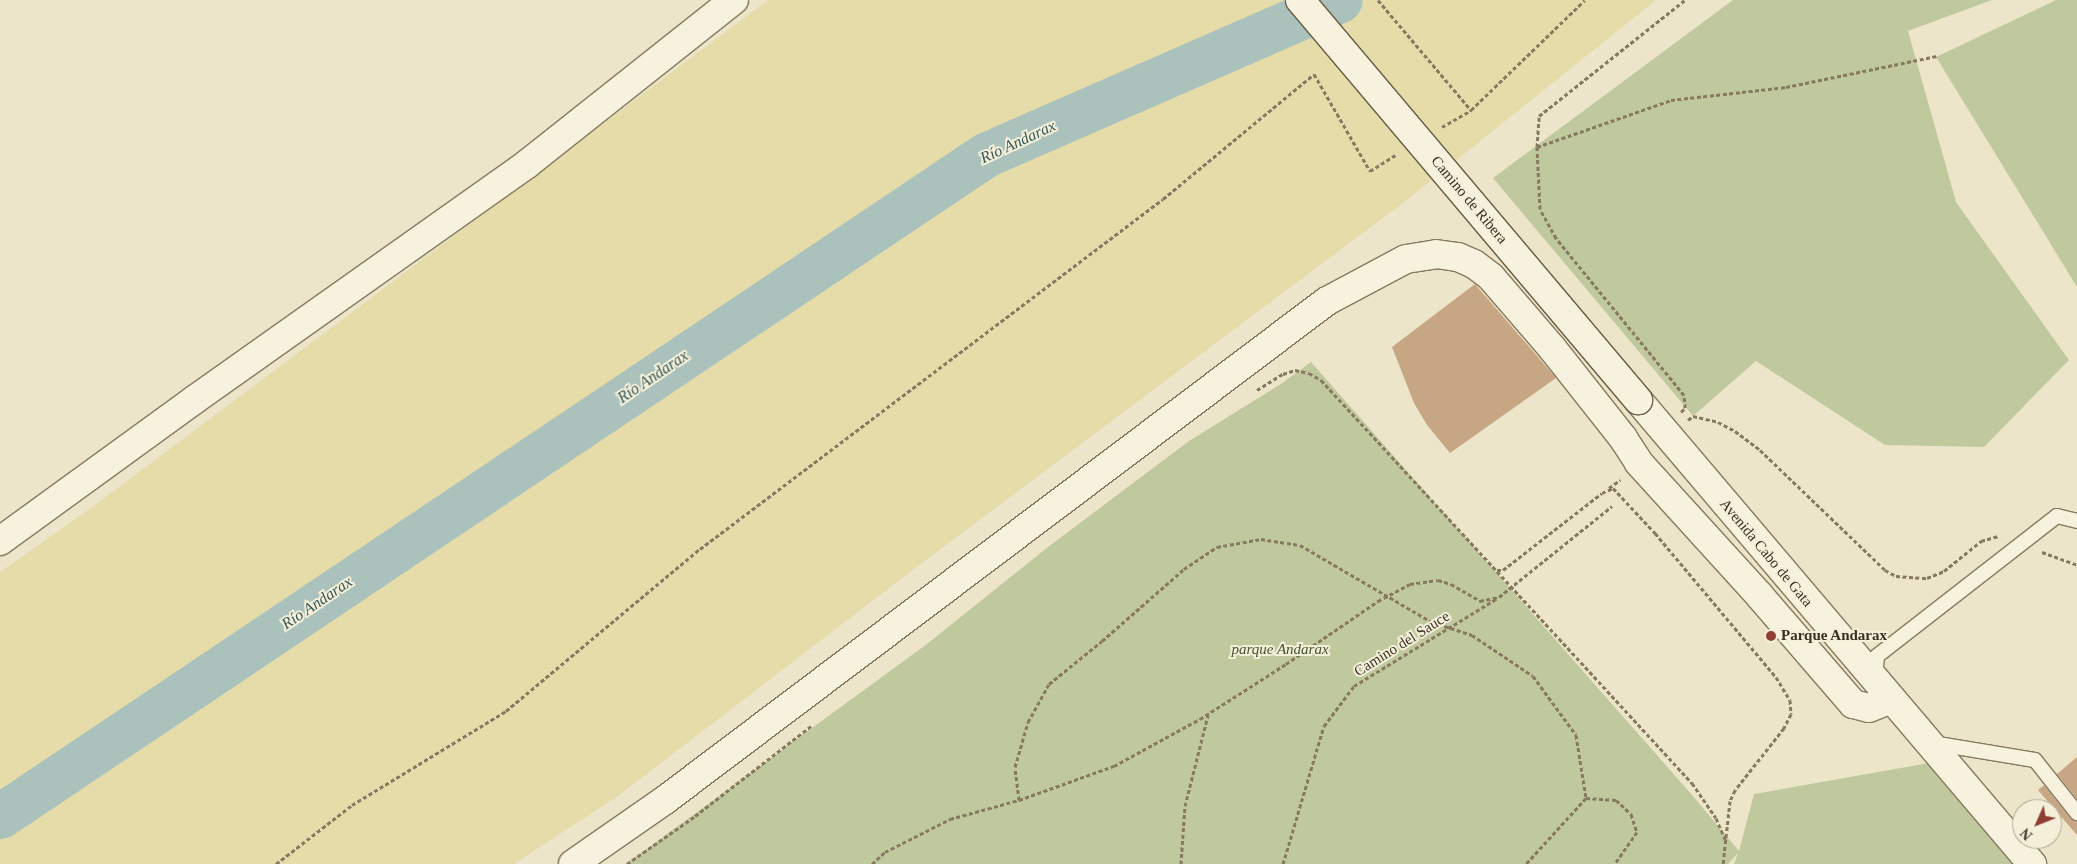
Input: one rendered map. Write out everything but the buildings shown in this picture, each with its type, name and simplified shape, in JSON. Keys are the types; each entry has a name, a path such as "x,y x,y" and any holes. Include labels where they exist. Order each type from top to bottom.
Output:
{"street":[{"path":"0,541 527,164 734,0"},
{"name":"Camino de Ribera","path":"1300,0 1638,400"},
{"path":"573,864 665,800 1327,301 1406,259 1436,254 1458,257 1474,264 1491,277 1558,356 1623,438 1639,463 1759,595 1853,704 1870,708 1883,689"},
{"name":"Avenida Cabo de Gata","path":"1638,400 1672,427 1883,689 2032,864"}],"lane":[{"path":"1883,689 1877,656 2057,516 2077,522"},
{"path":"1928,742 2035,760 2077,813"}],"path":[{"path":"1378,0 1471,110"},
{"path":"1437,130 1471,110 1585,0"},
{"path":"1672,427 1685,408 1684,395 1556,238 1540,209 1536,147 1539,116 1685,0"},
{"path":"1536,147 1671,100 1786,87 1937,56"},
{"path":"276,864 352,805 506,711 700,549 1163,199 1314,74 1370,170 1403,150"},
{"path":"1256,390 1283,374 1295,370 1309,373 1320,380 1692,783 1716,818 1726,841"},
{"path":"1672,427 1693,416 1718,422 1736,431 1760,450 1885,570 1896,576 1928,578 1944,571 1981,541 1992,536 2007,538"},
{"path":"1495,568 1503,570 1609,488 1616,489 1776,677 1786,693 1792,708 1790,718 1735,790 1727,811 1723,864"},
{"name":"Camino del Sauce","path":"1283,864 1324,726 1354,686 1499,597 1612,506"},
{"path":"1020,800 1015,767 1028,722 1049,684 1102,642 1184,569 1217,546 1261,539 1300,545 1432,622 1472,635 1533,676 1576,735 1586,798 1570,819 1526,864"},
{"path":"2037,550 2077,565"},
{"path":"872,864 885,852 950,819 1020,800 1114,766 1208,714 1388,596 1410,584 1438,580 1451,584 1480,601 1499,597"},
{"path":"1181,864 1185,806 1208,714"},
{"path":"628,864 695,816 813,724"},
{"path":"1586,798 1616,800 1631,814 1637,832 1616,864"}],"green space":[{"path":"1733,0 1992,0 1908,31 1956,202 2069,360 1984,447 1885,445 1756,361 1693,416 1493,178"},
{"path":"2056,0 2077,0 2077,287 1936,57"},
{"name":"parque Andarax","path":"1311,362 1692,795 1739,851 1754,794 1929,763 2014,864 1734,864 1738,853 1728,864 626,864 927,644 1048,547 1189,441 1281,384"}],"sand":[{"path":"768,0 1656,0 1403,203 918,566 618,796 514,864 0,864 0,572 91,508"}],"waterway":[{"name":"Río Andarax","path":"0,816 985,155 1340,0"}],"place":[{"name":"Parque Andarax","path":"1771,636"}]}
